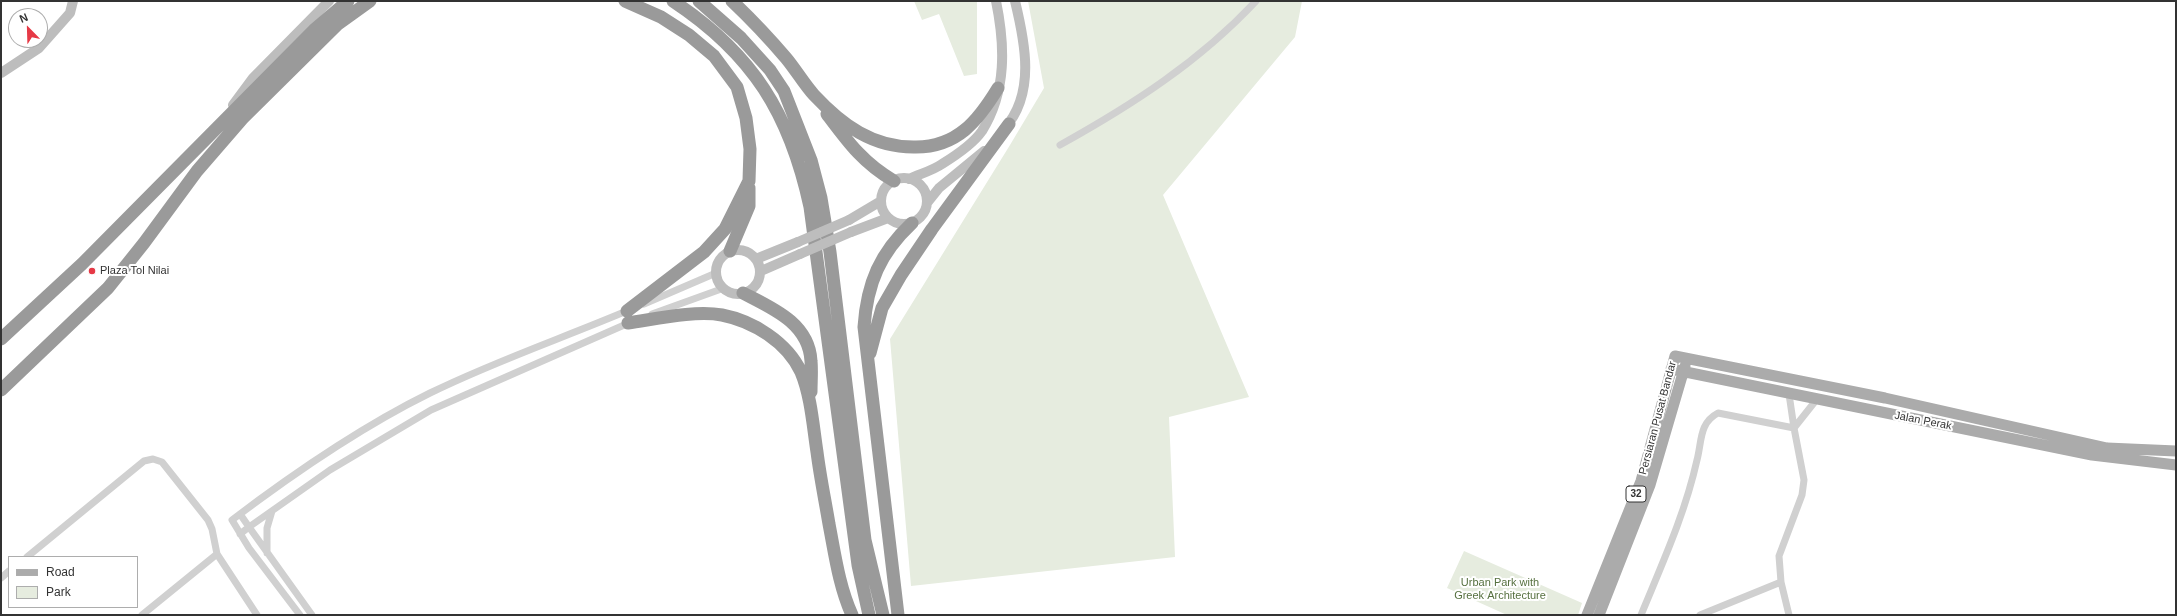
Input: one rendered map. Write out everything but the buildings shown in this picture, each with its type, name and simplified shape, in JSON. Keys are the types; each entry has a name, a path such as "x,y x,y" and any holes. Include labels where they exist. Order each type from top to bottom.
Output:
{"highway":[{"path":"1,339 88,258 220,123 314,30 348,1"},
{"path":"1,390 108,288 144,243 197,171 242,119 338,24 370,1"},
{"path":"625,1 661,17 689,35 714,56 737,87 746,118 750,149 749,206 730,251"},
{"path":"673,1 712,30 738,54 771,98 798,156 810,208 858,565 869,615"},
{"path":"699,1 741,38 770,70 786,98 811,160 821,198 830,252 865,540 883,615"},
{"path":"732,1 759,27 788,60 860,157 875,170 894,181"},
{"path":"814,94 838,117 862,135 882,144 902,148 926,147 949,141 966,129 983,113 998,88"},
{"path":"868,361 882,308 901,275 932,229 1009,124"},
{"path":"628,317 704,252 725,229 750,181"},
{"path":"898,615 864,326 865,306 872,279 896,238 912,223"},
{"path":"743,293 786,317 804,336 811,359 810,407"},
{"path":"628,317 704,314 722,315 744,322 765,332 784,348 800,372 810,407 818,464 837,567 846,602 852,615"}],"main road":[{"path":"1,74 39,48 70,13 74,1"},
{"path":"220,123 253,78 329,1"},
{"path":"996,1 1004,54 998,88 992,110 981,132 941,165 909,179 894,181 885,189 882,201 884,213 888,218 899,224 912,223 922,216 927,203 939,188 979,156 1009,124 1022,95 1026,74 1015,1"},
{"path":"909,179 915,181 924,190 927,203"},
{"path":"756,259 849,220 882,201"},
{"path":"760,271 851,232 888,218"},
{"path":"745,250 756,259 760,271 756,285 743,293 729,292 720,284 716,273 720,259 730,251 745,250"},
{"name":"Jalan Perak","path":"1675,356 1687,357 1812,383 2107,448 2176,451"},
{"name":"Persiaran Pusat Bandar","path":"1587,615 1641,481 1675,356"},
{"name":"Persiaran Pusat Bandar","path":"1599,615 1650,485 1687,357"},
{"name":"Jalan Perak","path":"1671,369 2092,455 2176,465"},
{"path":"1812,383 1814,392 1822,400"}],"street":[{"path":"1060,145 1122,111 1196,58 1235,24 1256,1"},
{"path":"240,534 330,470 431,410 628,317 716,273"},
{"path":"300,615 240,534 232,520 322,457 393,412 468,376 628,317 724,288"},
{"path":"1790,394 1794,428 1804,480 1802,495 1779,556 1781,582 1790,615"},
{"path":"1794,428 1822,400"},
{"path":"1641,615 1683,513 1698,460 1703,426 1709,418 1718,413 1794,428"},
{"path":"28,556 144,461 153,459 162,462 208,520 212,529 217,554 258,615"},
{"path":"267,553 267,528 272,511"},
{"path":"240,514 312,615"},
{"path":"142,615 217,554"},
{"path":"1700,615 1781,582"}],"green space":[{"path":"914,1 977,1 977,74 964,76 939,14 922,20"},
{"path":"1028,1 1302,1 1295,37 1163,195 1249,397 1169,417 1175,557 911,586 890,339 1044,88"},
{"name":"Urban Park with Greek Architecture","path":"1464,551 1582,603 1578,615 1507,615 1447,588"}],"place":[{"name":"Plaza Tol Nilai","path":"92,271"}]}
